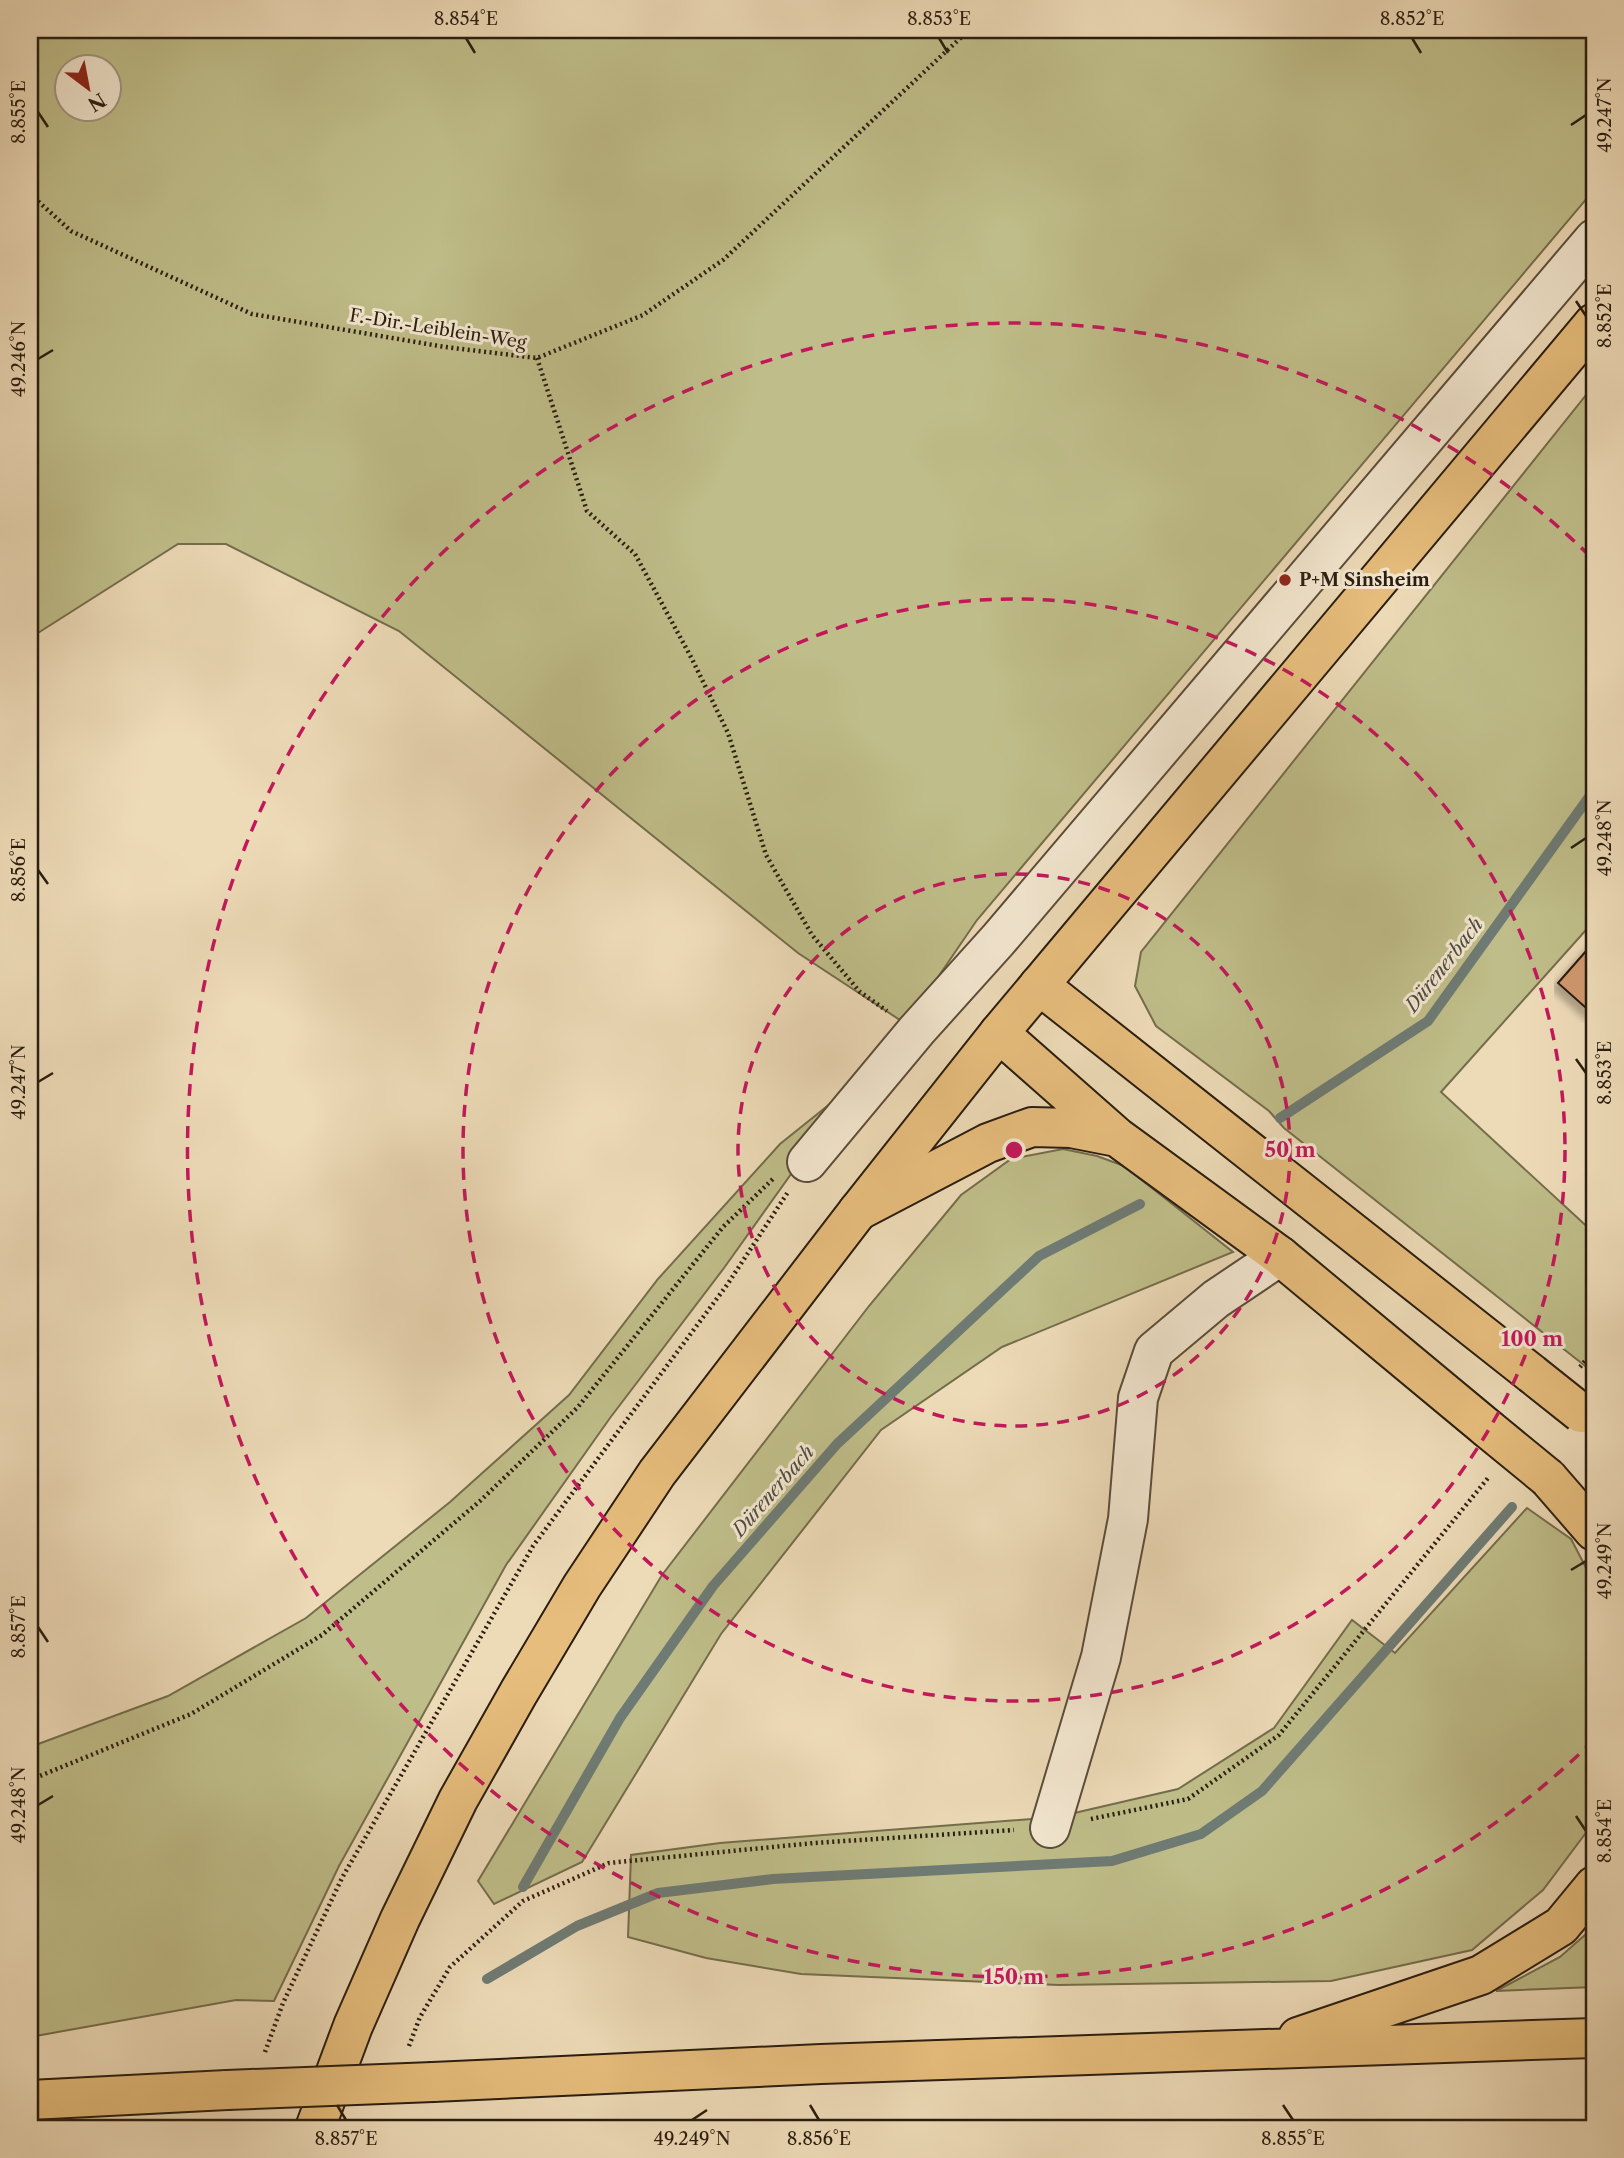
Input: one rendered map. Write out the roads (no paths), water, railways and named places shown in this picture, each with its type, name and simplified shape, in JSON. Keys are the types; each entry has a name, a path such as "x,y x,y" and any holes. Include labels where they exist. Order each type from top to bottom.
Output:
{"main road":[{"path":"315,2128 353,2026 400,1919 458,1800 582,1586 657,1473 999,1033 1594,323"},
{"path":"1039,985 1594,1424"},
{"path":"999,1033 1116,1137 1280,1256 1548,1478 1594,1531"},
{"path":"858,1211 988,1143 1032,1128 1071,1128 1116,1137"},
{"path":"1259,2050 1481,1975 1561,1926 1594,1886"},
{"path":"30,2100 821,2064 1594,2038"}],"lane":[{"path":"807,1162 1594,239"},
{"path":"1050,1828 1101,1657 1128,1519 1138,1398 1154,1351 1216,1299 1280,1256"}],"waterway":[{"name":"Dürenerbach","path":"1280,1118 1428,1021 1594,790"},
{"name":"Dürenerbach","path":"523,1887 620,1718 713,1586 837,1444 1039,1256 1140,1204"},
{"path":"487,1979 577,1926 658,1893 773,1879 1112,1861 1201,1834 1262,1791 1512,1507"}],"place":[{"name":"P+M Sinsheim","path":"1285,580"}]}
